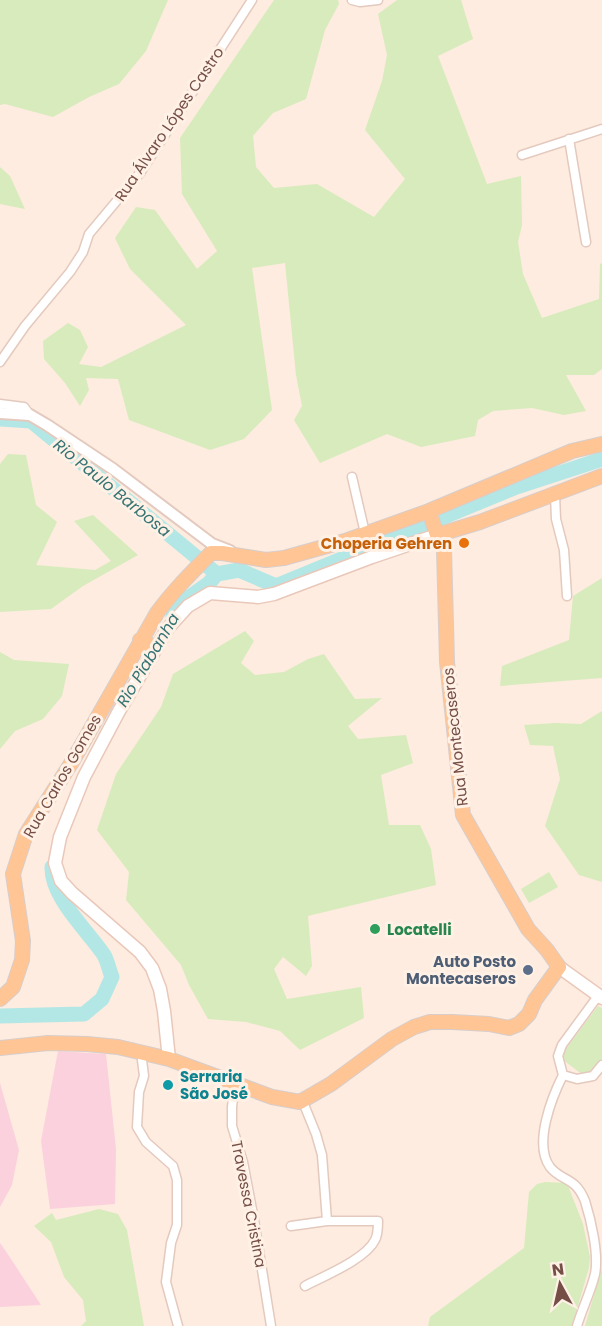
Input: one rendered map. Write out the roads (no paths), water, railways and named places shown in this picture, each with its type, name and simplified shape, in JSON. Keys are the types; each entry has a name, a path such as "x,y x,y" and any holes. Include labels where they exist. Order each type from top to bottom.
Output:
{"main road":[{"path":"211,549 266,560 284,558 345,541 429,511 572,451 602,444"},
{"path":"169,1059 160,989 152,968 140,952 72,893 61,881 55,863 60,837 84,777 168,628 188,606 210,593 258,597 274,594 372,557 480,522 602,476"},
{"name":"Rua Montecaseros","path":"429,511 444,549 447,662 463,814 528,929 547,950 559,968 600,997"},
{"name":"Rua Carlos Gomes","path":"0,999 13,987 19,973 23,951 13,874 22,843 72,762 140,639 164,603 187,580 211,549"},
{"path":"140,639 156,648"},
{"path":"0,1048 48,1043 87,1044 141,1052 169,1059 272,1097 303,1102 414,1026 430,1022 452,1022 489,1024 509,1028 519,1024 529,1014 535,1000 559,968"}],"street":[{"name":"Rua Álvaro Lópes Castro","path":"0,362 25,326 70,272 83,252 89,234 140,173 252,0"},
{"path":"352,0 372,2 378,0"},
{"path":"522,155 602,129"},
{"path":"569,139 586,242"},
{"path":"0,404 24,407 30,416 113,470 211,549"},
{"path":"0,413 30,416"},
{"path":"352,477 365,533"},
{"path":"555,494 556,519 564,550 567,596"},
{"path":"578,1326 595,1274 596,1256 593,1237 585,1202 576,1184 550,1167 544,1151 544,1135 554,1093 563,1075 558,1056 561,1045 600,997"},
{"path":"141,1052 144,1076 139,1092 137,1127 146,1142 173,1166 177,1180 177,1225 171,1243 166,1282 178,1326"},
{"path":"563,1075 577,1079 593,1076 602,1065"},
{"name":"Travessa Cristina","path":"235,1083 232,1126 243,1162 271,1326"},
{"path":"303,1102 322,1155 327,1221"},
{"path":"291,1226 327,1221 378,1221 375,1240 356,1258 305,1286"}],"waterway":[{"name":"Rio Paulo Barbosa","path":"0,419 31,421 217,574"},
{"name":"Rio Piabanha","path":"173,616 188,598 209,583 217,574 239,570 276,586 514,488 602,459"},
{"name":"Rio Piabanha","path":"0,1016 84,1014 102,999 112,977 104,955 64,902 53,879 52,867"}],"place":[{"name":"Choperia Gehren","path":"464,543"},
{"name":"Locatelli","path":"375,929"},
{"name":"Auto Posto Montecaseros","path":"528,970"},
{"name":"Serraria São José","path":"168,1085"}]}
